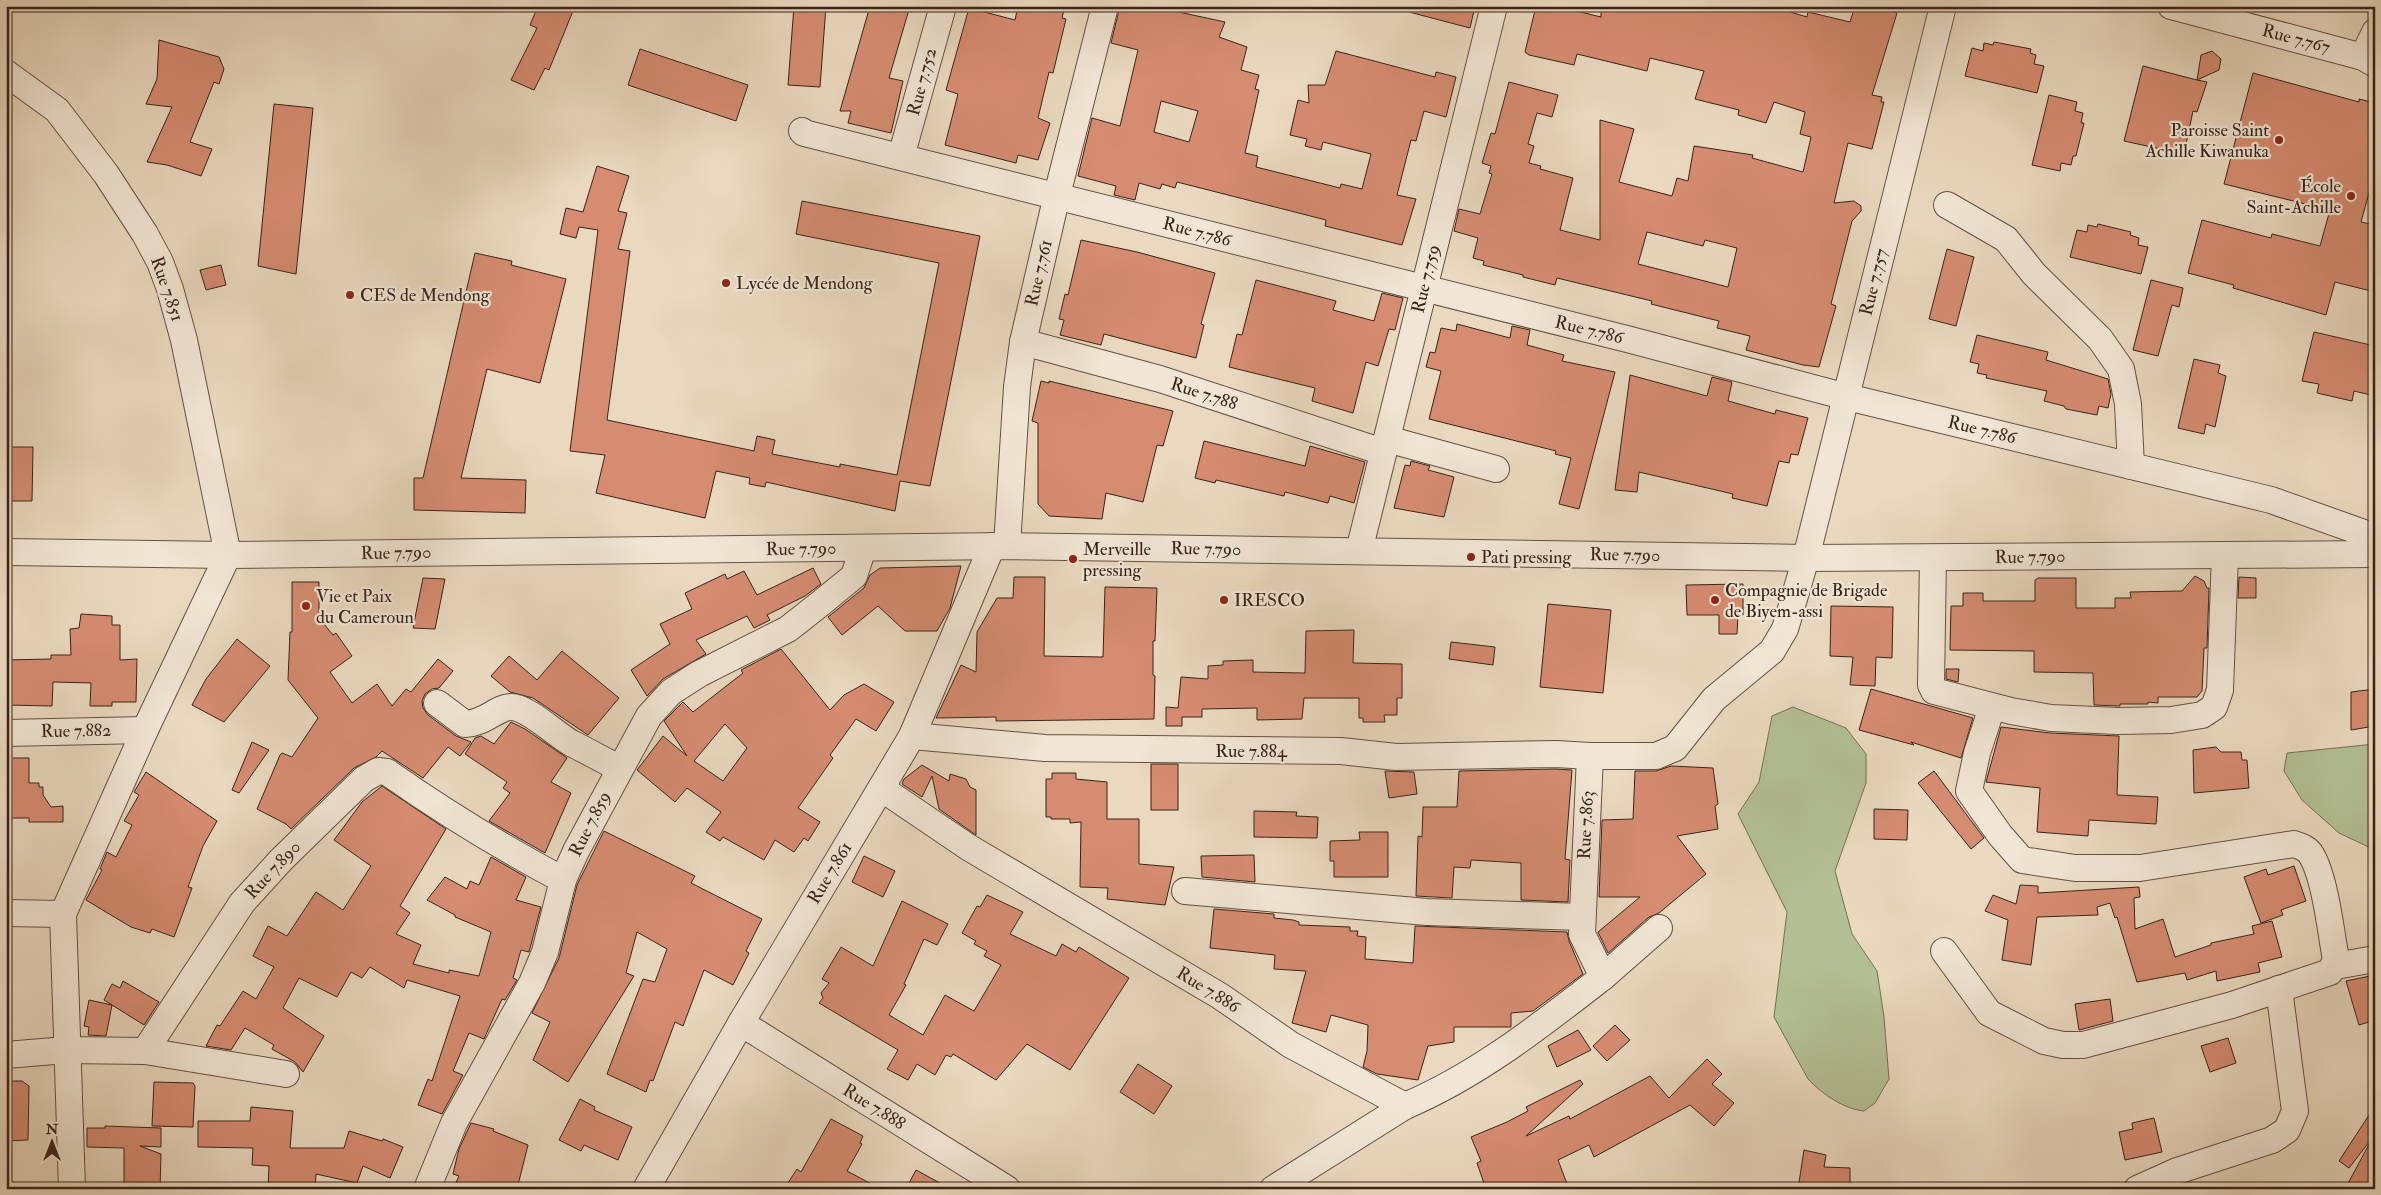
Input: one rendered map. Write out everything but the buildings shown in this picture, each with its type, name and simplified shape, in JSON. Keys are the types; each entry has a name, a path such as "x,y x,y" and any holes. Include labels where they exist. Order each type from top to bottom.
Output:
{"street":[{"name":"Rue 7.752","path":"902,157 943,6"},
{"name":"Rue 7.761","path":"999,546 1023,342 1057,195 1105,6"},
{"name":"Rue 7.759","path":"1359,551 1494,6"},
{"name":"Rue 7.757","path":"1806,558 1943,6"},
{"name":"Rue 7.767","path":"2171,6 2369,60"},
{"path":"2369,60 2375,32"},
{"name":"Rue 7.851","path":"6,73 57,110 106,174 145,234 160,262 170,289 184,340 228,555"},
{"name":"Rue 7.786","path":"802,131 1847,397 2271,500 2375,537"},
{"path":"1947,205 2006,238 2034,274 2100,339 2121,369 2128,404 2131,466"},
{"name":"Rue 7.788","path":"1023,342 1160,379 1385,445 1496,469"},
{"name":"Rue 7.790","path":"6,552 228,555 999,546 1806,558 2375,554"},
{"name":"Rue 7.861","path":"646,1189 741,1023 912,736 999,546"},
{"name":"Rue 7.859","path":"427,1189 451,1130 532,983 545,952 563,880 619,768 649,716 671,692 699,674 788,629 854,576 863,548"},
{"path":"72,1189 63,914 145,730 228,555"},
{"path":"1933,558 1931,685 1934,691 1992,707 2051,718 2118,721 2172,720 2202,715 2214,707 2220,690 2225,555"},
{"path":"1590,756 1656,756 1675,748 1714,699 1772,651 1784,629 1806,558"},
{"path":"437,703 465,724 486,720 503,708 513,706 523,710 569,742 619,768"},
{"path":"1944,951 1989,1013 2044,1041 2064,1045 2083,1045 2232,1005 2330,972 2336,960 2319,876 2310,853 2302,846 2294,844 2140,868 2075,868 2022,860 2000,836 1969,791 1992,707"},
{"name":"Rue 7.882","path":"6,733 145,730"},
{"name":"Rue 7.884","path":"912,736 1045,748 1341,751 1396,757 1556,754 1590,756"},
{"name":"Rue 7.863","path":"1590,756 1582,934 1603,977"},
{"name":"Rue 7.890","path":"145,1050 242,903 281,860 370,774 387,772 439,809 502,848 563,880"},
{"name":"Rue 7.886","path":"881,788 968,847 1220,996 1290,1045 1405,1106"},
{"path":"1185,891 1427,912 1582,917"},
{"path":"6,913 63,914"},
{"path":"1273,1189 1405,1106 1434,1093 1481,1067 1603,977 1659,928"},
{"path":"2334,966 2375,959"},
{"path":"2137,1189 2177,1171 2272,1140 2287,1130 2295,1111 2279,989"},
{"name":"Rue 7.888","path":"741,1023 1007,1189"},
{"path":"6,1055 66,1050 145,1050 286,1074"}],"green space":[{"path":"1793,707 1846,728 1866,754 1866,783 1835,871 1852,934 1877,971 1884,1017 1889,1079 1875,1103 1864,1111 1856,1110 1834,1100 1808,1079 1774,1017 1787,912 1738,814 1759,782 1772,716"},
{"path":"2375,744 2375,850 2339,833 2302,800 2284,771 2287,753"}],"place":[{"name":"Paroisse Saint Achille Kiwanuka","path":"2279,140"},
{"name":"École Saint-Achille","path":"2351,196"},
{"name":"Lycée de Mendong","path":"726,283"},
{"name":"CES de Mendong","path":"350,295"},
{"name":"Pati pressing","path":"1471,557"},
{"name":"Merveille pressing","path":"1073,559"},
{"name":"IRESCO","path":"1224,600"},
{"name":"Compagnie de Brigade de Biyem-assi","path":"1715,600"},
{"name":"Vie et Paix du Cameroun","path":"306,606"}]}
